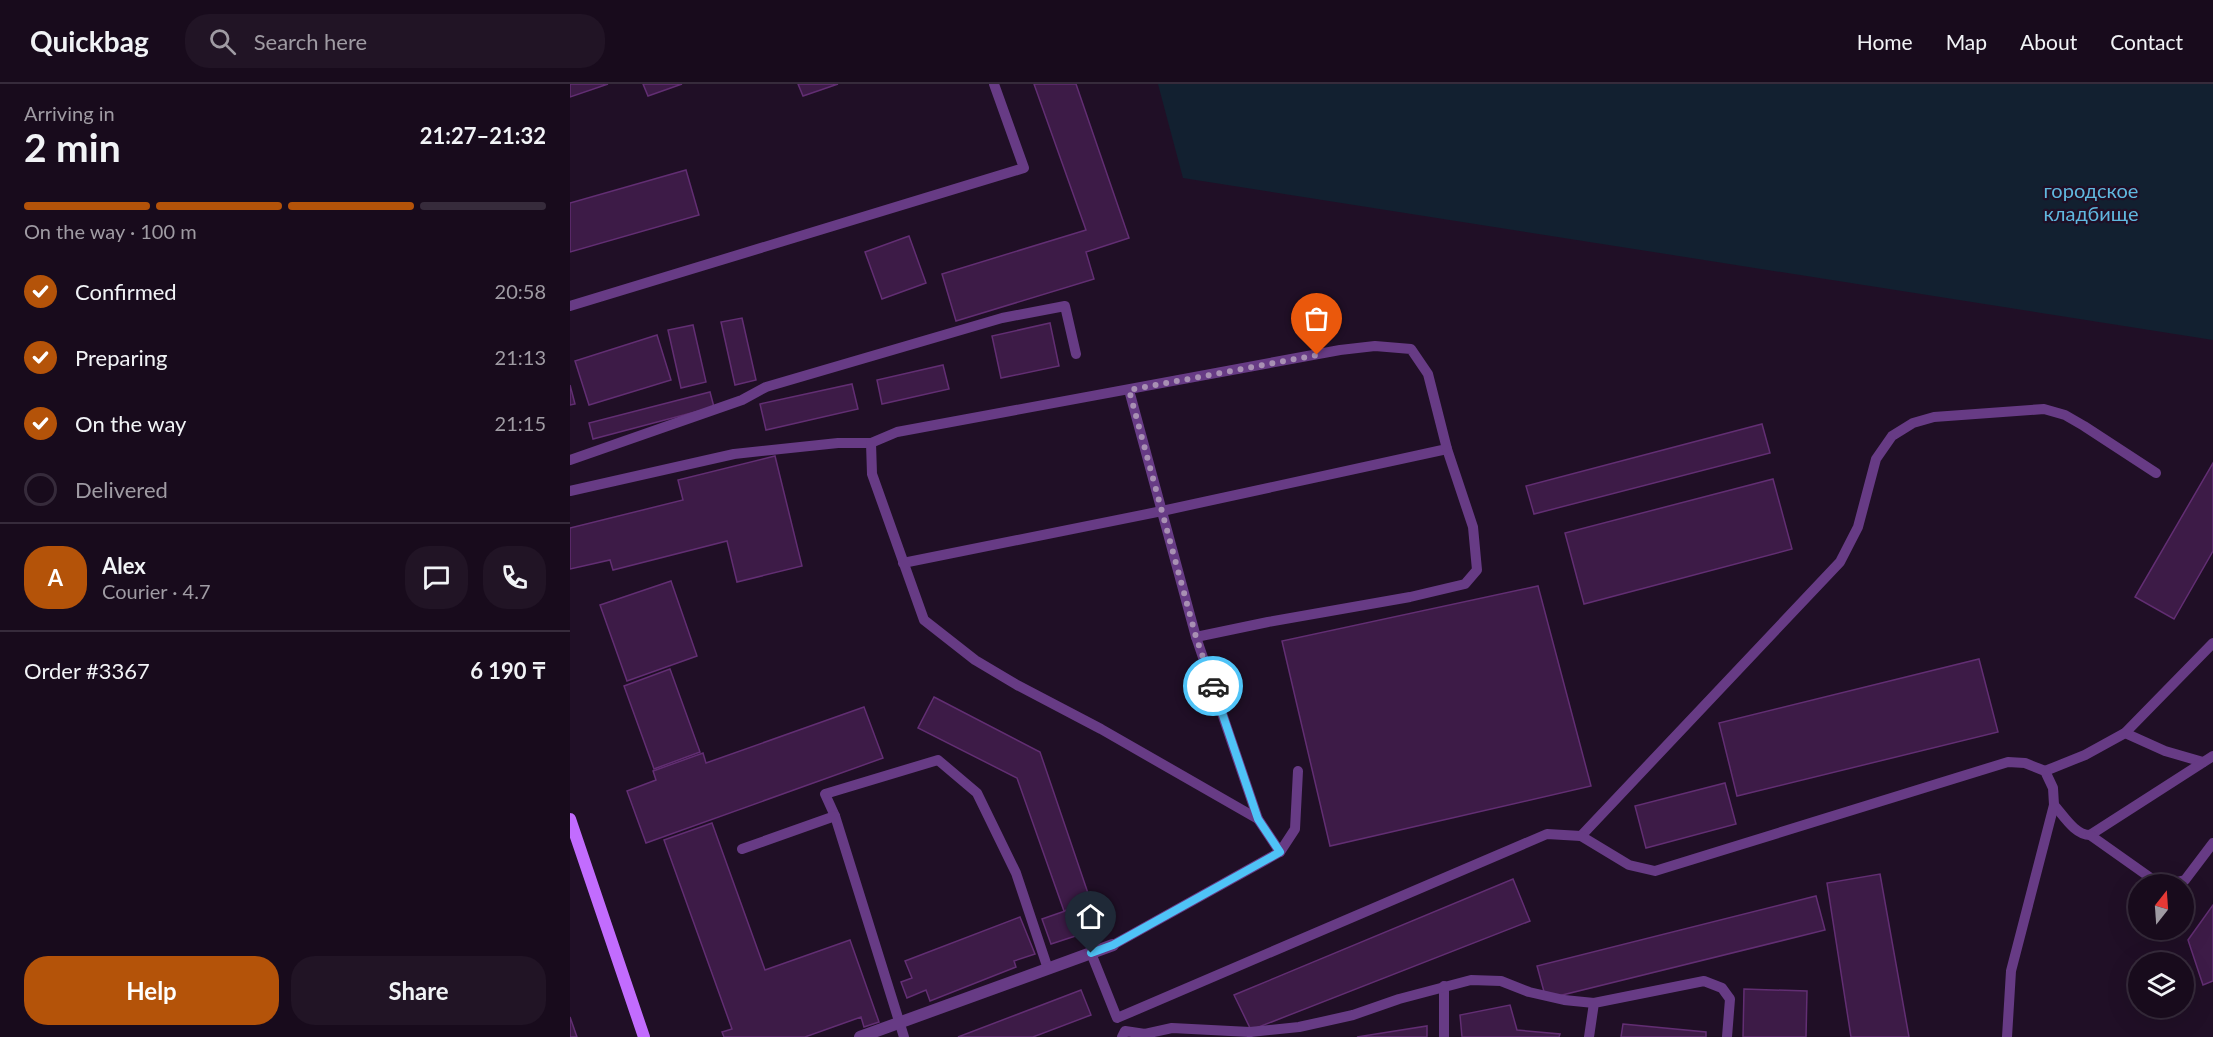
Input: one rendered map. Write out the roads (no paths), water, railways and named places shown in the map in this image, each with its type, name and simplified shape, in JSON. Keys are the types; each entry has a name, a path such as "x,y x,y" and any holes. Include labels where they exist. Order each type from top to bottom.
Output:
{"main road":[{"path":"570,819 644,1037"}],"street":[{"path":"860,1037 1113,945"}],"lane":[{"path":"570,306 1024,168 994,84"},
{"path":"570,460 742,400 766,387 1002,318 1065,306 1076,354"},
{"path":"570,491 734,454 838,443 871,443 897,432 1340,350 1375,346 1411,349 1428,374 1447,449 1473,527 1477,570 1465,584 1410,597 1196,637"},
{"path":"1129,390 1196,637 1258,819 1280,852"},
{"path":"1581,836 1840,562 1858,527 1876,459 1892,436 1913,423 1934,417 2044,410 2065,416 2084,426 2156,473"},
{"path":"871,443 872,474 924,620 975,660 1258,819"},
{"path":"903,563 1162,511 1447,449"},
{"path":"2045,771 2085,755 2125,733 2213,643"},
{"path":"2125,733 2165,752 2208,759"},
{"path":"2054,805 2079,832 2090,835 2208,759"},
{"path":"904,1037 835,816 825,795 938,760 977,793 1016,873 1048,969"},
{"path":"1118,1018 1546,834 1581,836 1629,865 1655,871 2008,762 2025,763 2045,771 2053,788 2054,805 2011,970 2007,1037"},
{"path":"1113,945 1280,852 1295,829 1298,771"},
{"path":"742,849 835,816"},
{"path":"2090,835 2155,881 2169,884 2185,880 2213,843"},
{"path":"1091,953 1123,1034 1145,1034 1172,1028 1252,1034 1299,1027 1353,1015 1399,999 1471,980 1501,981 1529,992 1564,1000 1594,1003 1704,981 1722,988 1730,999 1727,1037"},
{"path":"1444,986 1444,1037"},
{"path":"1589,1037 1594,1003"}],"park label":[{"name":"городское кладбище","path":"2091,202"}]}
